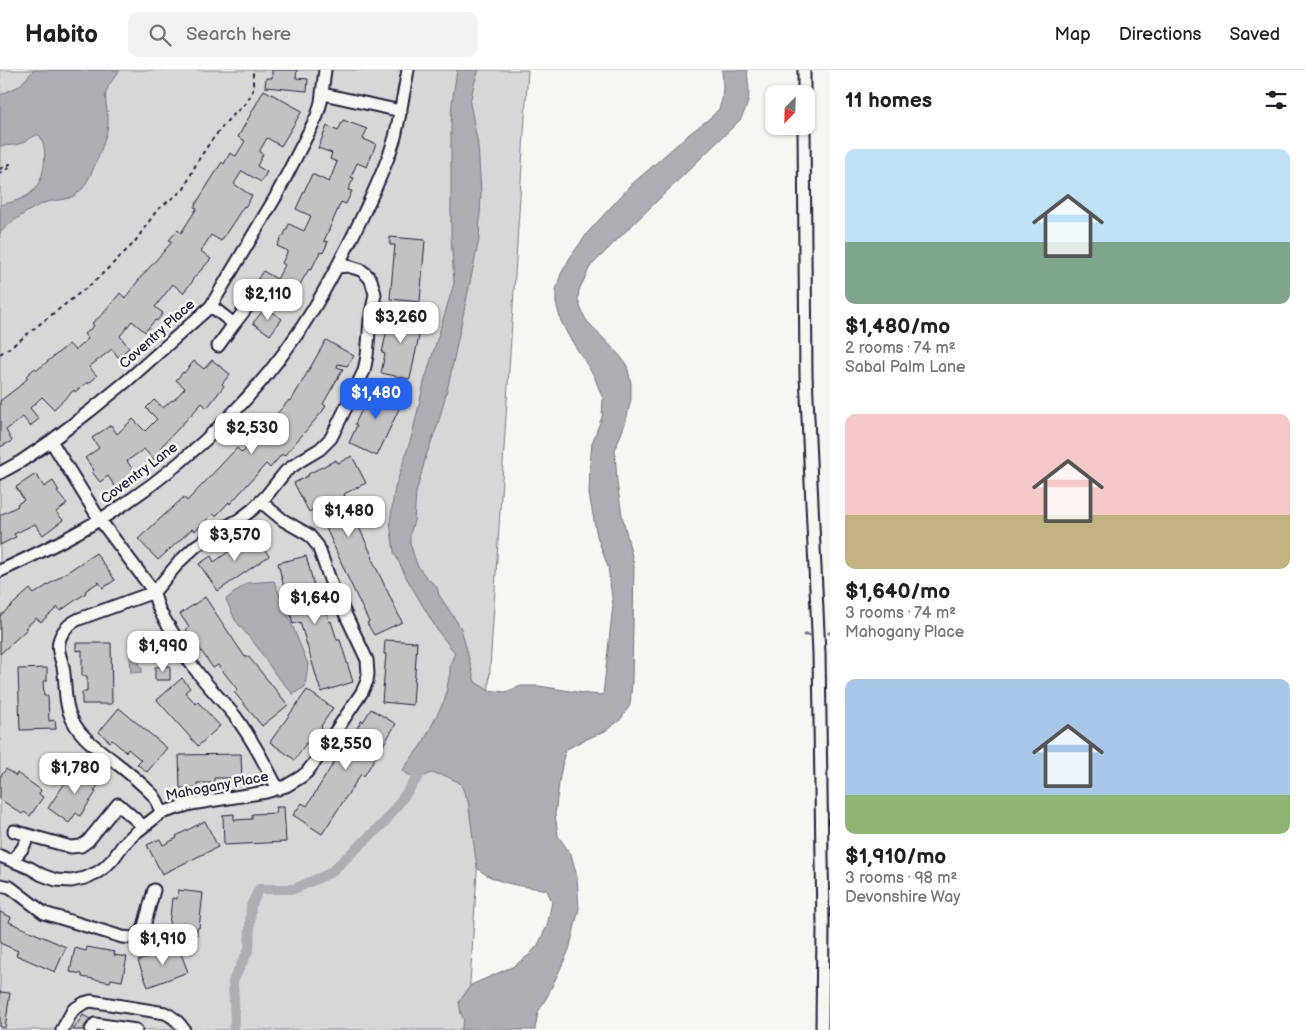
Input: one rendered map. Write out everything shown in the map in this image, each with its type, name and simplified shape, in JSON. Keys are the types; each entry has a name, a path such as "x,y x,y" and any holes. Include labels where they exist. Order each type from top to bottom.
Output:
{"street":[{"name":"Coventry Place","path":"0,472 20,462 52,441 128,380 211,306 276,198 317,116 323,94 325,70"},
{"name":"Coventry Lane","path":"0,570 43,551 100,520 156,482 215,431 268,373 292,342 338,267 386,165 395,138 408,70"},
{"path":"804,70 804,85"},
{"path":"323,94 400,111"},
{"path":"804,135 806,375 819,653 823,926 822,1030"},
{"path":"0,856 56,880 71,881 85,878 105,867 123,845 161,812 157,801 152,795 115,762 85,739 76,726 67,704 63,666 59,652 60,637 72,622 154,592 180,561 196,546 240,519 261,502 286,471 320,449 331,438 364,372 375,294 374,287 367,274 348,266 338,267"},
{"path":"211,306 234,324"},
{"path":"218,346 248,306"},
{"path":"52,441 100,520 154,592 155,602 161,615 174,633 188,660 236,718 253,743 278,789"},
{"name":"Mahogany Place","path":"161,812 191,804 286,786 300,777 317,759 362,692 367,681 369,667 365,653 333,588 318,546 309,535 283,520 261,502"},
{"path":"14,832 71,847 81,846 88,842 118,804 143,826"},
{"path":"12,861 29,836"},
{"path":"0,885 10,887 44,913 122,937 133,938 143,930 154,890"},
{"path":"62,1030 76,1008 84,1003 95,1000 165,1013 180,1023 184,1030"},
{"path":"91,1030 95,1024 136,1030"}],"path":[{"path":"0,354 94,282 134,243 156,210 184,189 210,141 247,102 253,90 253,70"},
{"path":"0,169 10,164 10,167 0,173"}],"shaded area":[{"path":"0,70 528,70 467,1030 0,1030"},
{"path":"34,70 120,70 107,90 107,129 98,157 83,188 69,198 44,203 33,208 14,220 0,233 0,205 26,197 37,186 43,172 45,155 39,135 19,144 0,146 0,95 19,86"},
{"path":"457,70 479,70 470,103 478,145 481,192 479,240 449,382 416,493 410,543 417,565 437,587 439,595 461,628 475,682 488,690 505,692 521,686 539,686 603,695 613,605 608,567 597,536 589,494 592,443 602,417 603,399 594,376 561,321 556,303 556,289 561,274 571,256 589,231 631,185 719,109 722,100 722,70 747,70 749,96 740,120 590,267 579,290 578,299 586,320 621,357 627,366 631,383 631,399 626,421 615,450 617,483 622,515 634,565 632,682 630,705 620,720 605,731 565,750 555,814 558,836 571,854 577,877 579,909 569,950 538,1012 535,1030 461,1030 464,1020 459,1002 471,985 514,966 529,955 538,945 547,926 552,902 547,890 501,881 477,868 468,801 460,783 446,776 431,773 418,780 402,771 424,741 445,699 450,664 455,653 437,630 407,579 394,552 390,523 395,488 412,435 424,383 454,283 451,235 451,126"},
{"path":"274,581 308,664 305,687 293,694 275,674 258,648 235,620 226,599 247,583"},
{"path":"139,646 147,652 139,661 142,672 131,673 130,657"}],"building":[{"path":"272,70 297,70 296,78 308,79 307,91 265,87 266,78 272,78"},
{"path":"264,90 302,111 281,146 267,138 259,152 263,154 257,166 267,172 261,182 242,171 234,184 252,196 221,241 211,235 201,251 211,259 183,293 173,284 155,307 163,313 145,332 132,321 120,336 129,348 118,357 112,349 89,367 97,376 75,392 74,390 54,409 42,397 30,408 39,419 30,426 23,417 6,430 12,441 0,447 0,401 28,378 26,376 35,368 37,370 69,344 75,350 88,339 84,334 94,326 92,323 103,314 120,293 125,298 172,242 169,240 178,230 181,233 197,208 194,207 222,162 224,164 230,153 236,156 245,141 238,137"},
{"path":"343,120 367,129 363,139 376,144 367,167 357,163 351,177 354,178 348,190 352,191 346,204 341,202 324,241 328,242 323,253 320,252 311,270 309,269 296,291 300,293 293,305 255,283 263,271 277,279 285,265 282,263 288,251 277,246 289,224 304,231 311,216 296,209 312,174 329,182 337,162 330,159 332,153 318,148 327,126 338,131"},
{"path":"390,237 425,240 420,302 390,299 395,245 390,245"},
{"path":"266,307 282,319 270,335 253,323"},
{"path":"391,310 423,317 410,379 381,373 385,354 382,353"},
{"path":"326,340 354,356 347,366 338,364 337,367 343,369 323,404 326,406 322,412 284,456 282,454 270,468 266,464 230,504 229,502 216,516 213,514 195,531 192,529 158,560 138,539 184,497 187,501 237,448 242,453 289,400 291,401"},
{"path":"212,360 230,374 222,384 224,386 207,408 202,403 160,448 163,451 154,460 144,449 127,461 136,474 116,488 108,476 100,482 85,458 99,448 92,438 111,425 117,434 133,419 145,431 157,419 146,408 154,400 163,408 173,401 185,388 176,380 183,372 194,361 204,369"},
{"path":"377,385 404,398 377,456 349,443 365,403 368,404"},
{"path":"352,456 366,483 344,494 402,622 374,635 323,521 320,522 314,509 309,512 294,483 336,460 338,463"},
{"path":"36,474 44,487 53,481 59,491 57,492 67,504 56,512 63,520 43,535 35,524 14,534 16,537 0,545 0,515 18,506 17,504 24,500 16,487"},
{"path":"252,532 269,556 218,591 199,564 211,556 214,562"},
{"path":"96,553 115,580 103,588 99,582 60,611 58,607 41,622 36,618 0,654 0,616 30,589 34,594"},
{"path":"306,556 320,608 326,607 329,622 331,621 337,640 340,640 353,682 321,692 300,622 293,624 278,563"},
{"path":"205,597 245,657 248,656 288,705 262,726 234,692 237,689 218,665 213,668 186,629 189,627 180,614"},
{"path":"385,640 417,642 413,705 382,702 386,654 384,654"},
{"path":"76,643 111,643 112,704 82,704 82,692 87,692 87,676 82,676 82,650 76,651"},
{"path":"170,666 170,680 155,680 155,667"},
{"path":"47,668 47,681 43,681 44,696 48,696 49,721 55,720 56,729 20,730 18,669"},
{"path":"182,678 190,688 185,692 196,704 198,702 220,726 198,746 157,700"},
{"path":"307,690 333,708 309,745 306,743 295,760 270,742"},
{"path":"119,708 167,748 147,772 137,764 141,760 128,749 126,752 99,732"},
{"path":"371,709 396,724 364,776 361,774 322,834 293,815 302,803 307,806 344,746"},
{"path":"241,754 242,782 231,782 230,778 214,778 214,783 197,783 197,788 180,788 179,755"},
{"path":"83,767 102,780 80,816 76,813 69,823 48,808 71,774 75,777"},
{"path":"6,769 16,776 17,773 41,790 39,794 43,797 30,816 24,812 22,814 0,799 0,777"},
{"path":"276,807 284,807 286,842 224,845 223,815 234,814 234,820 252,819 252,814 277,813"},
{"path":"205,821 218,847 162,874 147,845 160,839 163,845"},
{"path":"178,890 203,893 197,935 175,933 175,927 169,926 172,898 177,899"},
{"path":"0,912 11,917 9,922 66,947 55,972 16,955 18,951 0,943"},
{"path":"178,946 188,972 148,987 138,961"},
{"path":"87,947 115,952 114,955 127,957 122,981 111,979 110,982 82,977 82,974 70,972 75,948 86,951"},
{"path":"0,992 10,993 5,1028 0,1027"},
{"path":"83,1015 90,1019 84,1030 73,1030"}],"waterway":[{"path":"804,635 809,635"},
{"path":"233,1030 235,1022 233,981 249,949 251,906 259,889 294,889 330,873 385,822 424,769"}]}
